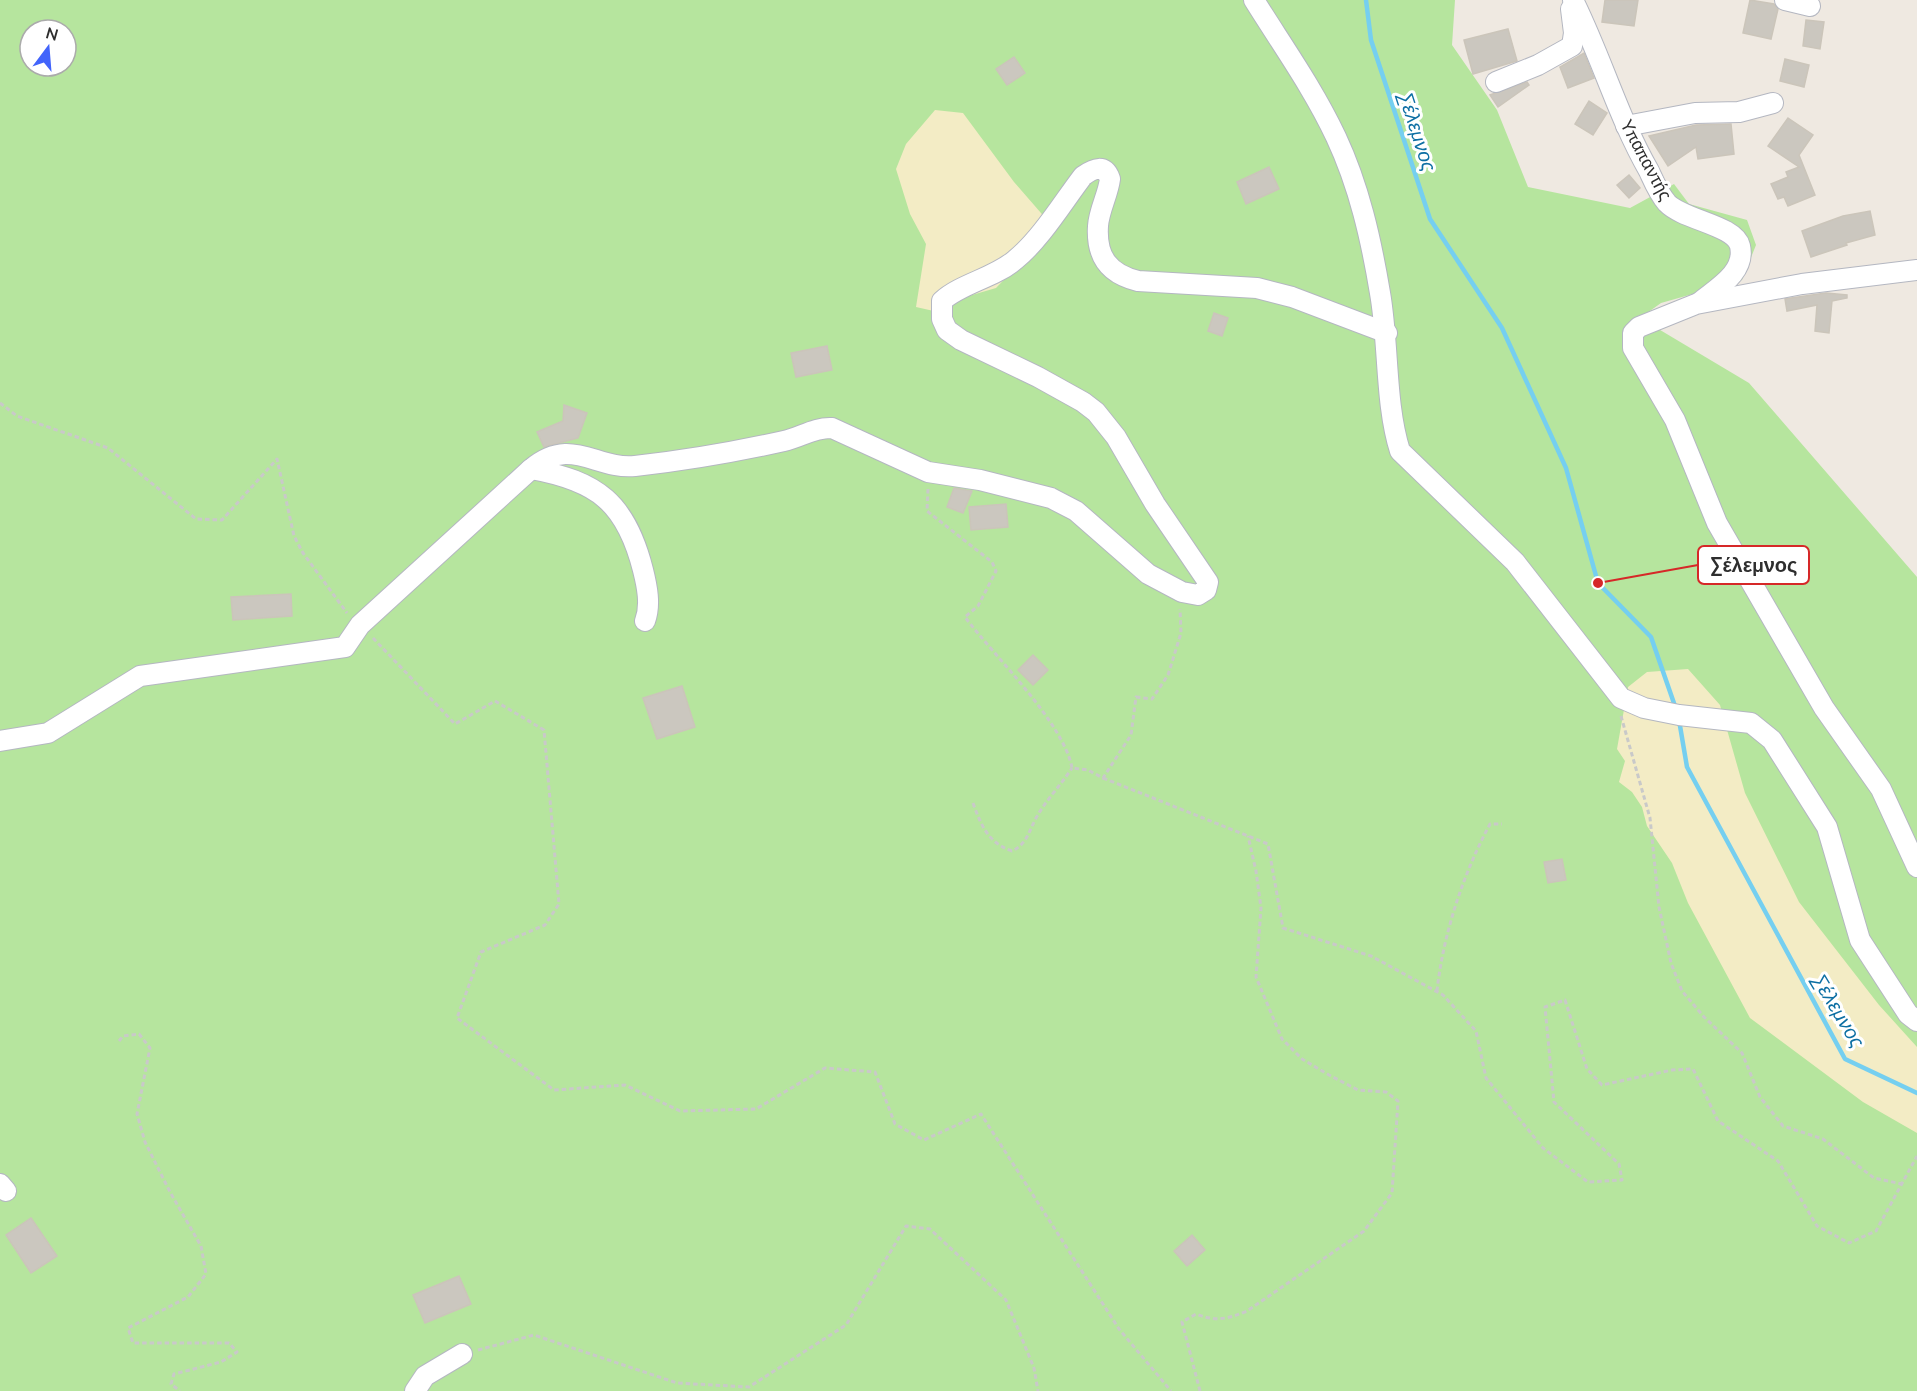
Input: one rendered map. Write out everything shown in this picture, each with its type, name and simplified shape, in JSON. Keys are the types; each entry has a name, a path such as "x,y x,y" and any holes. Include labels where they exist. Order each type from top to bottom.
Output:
{"street":[{"path":"1254,0 1314,96 1352,175 1370,234 1387,333 1394,432 1400,451 1515,562 1609,686 1621,698 1644,708 1679,715 1751,723 1772,741 1827,827 1860,940 1908,1014 1917,1021"},
{"path":"1496,82 1538,65 1572,46 1574,33 1572,0"},
{"name":"Υπαπαντής","path":"1572,0 1588,29 1626,126 1642,160 1668,204 1688,217 1733,235 1740,245 1740,261 1736,269 1724,284 1696,304"},
{"path":"1785,0 1810,6"},
{"path":"1626,126 1695,112 1739,112 1773,103"},
{"path":"0,741 48,733 140,676 345,647 360,625 531,469 548,457 562,454 632,466 786,441 821,427 840,430 865,445 928,472 1025,490 1063,504 1076,512 1148,574 1182,592 1198,595 1206,590 1208,582 1176,537 1116,437 1102,420 1083,402 961,340 947,330 942,319 942,302 949,295 987,279 1016,259 1083,176 1094,168 1101,168 1108,173 1110,179 1098,225 1100,245 1112,271 1124,278 1138,281 1257,288 1292,297 1387,333"},
{"path":"1917,270 1802,284 1696,304 1639,327 1633,333 1633,348 1675,420 1717,523 1824,708 1881,789 1917,867"},
{"path":"531,469 576,479 603,496 620,514 637,549 644,576 648,606 645,621"},
{"path":"415,1391 425,1376 462,1354"}],"path":[{"path":"0,403 18,416 108,448 196,519 222,520 277,459 294,536 303,554 345,611"},
{"path":"928,472 927,511 992,562 996,571 978,606 964,617 1016,678 1069,751 1072,768 1036,818 1030,833 1019,848 1012,851 992,841 981,825 973,803"},
{"path":"1103,778 1131,735 1136,697 1152,699 1168,675 1181,633 1182,592"},
{"path":"360,625 455,724 495,701 544,730 559,904 545,926 481,952 457,1018 555,1090 624,1085 680,1112 756,1109 825,1068 875,1072 895,1124 924,1140 981,1114 1119,1329 1171,1391"},
{"path":"1609,686 1625,725 1650,818 1659,907 1671,963 1682,991 1704,1017 1742,1053 1760,1097 1784,1126 1823,1139 1874,1178 1902,1184"},
{"path":"1072,768 1089,770 1103,778 1268,844 1283,928 1371,956 1443,995 1476,1031 1486,1077 1543,1148 1588,1182 1622,1180 1620,1164 1554,1102 1545,1007 1565,1000 1587,1069 1602,1084 1672,1070 1693,1069 1718,1121 1778,1161 1818,1226 1849,1243 1876,1231 1917,1156"},
{"path":"1437,992 1455,910 1481,840 1490,824 1502,824"},
{"path":"1200,1391 1182,1322 1196,1314 1209,1319 1225,1320 1247,1311 1364,1231 1392,1193 1398,1101 1386,1092 1358,1090 1302,1059 1282,1039 1267,1009 1256,977 1261,908 1248,836"},
{"path":"119,1041 123,1036 138,1034 150,1048 137,1114 145,1142 201,1246 206,1274 188,1297 128,1328 133,1343 229,1343 237,1352 221,1362 174,1374 171,1384 180,1391"},
{"path":"462,1354 534,1335 677,1383 749,1387 846,1324 906,1226 930,1229 1006,1300 1034,1368 1038,1391"}],"green space":[{"path":"0,0 1455,0 1452,45 1497,110 1528,187 1630,208 1674,184 1689,204 1747,220 1756,245 1742,280 1661,303 1640,318 1749,383 1917,577 1917,1391 0,1391"}],"sand":[{"path":"935,110 963,113 1014,182 1054,228 996,288 955,300 947,314 916,307 926,244 910,214 896,169 906,144"},
{"path":"1688,669 1720,705 1745,793 1799,902 1879,1005 1917,1047 1917,1133 1863,1102 1750,1018 1688,903 1672,863 1647,826 1642,807 1632,792 1619,782 1625,761 1617,749 1628,687 1647,672"}],"building":[{"path":"1605,0 1638,0 1634,26 1602,22"},
{"path":"1750,0 1774,4 1778,9 1771,39 1743,33"},
{"path":"1806,20 1824,22 1820,49 1803,46"},
{"path":"1508,29 1517,61 1473,74 1464,40"},
{"path":"1584,53 1594,78 1568,88 1560,67"},
{"path":"1014,57 1025,73 1007,85 996,69"},
{"path":"1785,59 1809,65 1804,87 1780,81"},
{"path":"1527,82 1529,85 1498,107 1490,95"},
{"path":"1589,101 1607,113 1593,135 1575,124"},
{"path":"1788,118 1813,135 1799,155 1815,195 1788,206 1784,197 1778,199 1771,184 1788,177 1786,172 1799,167 1768,146"},
{"path":"1731,124 1734,154 1698,159 1696,147 1668,166 1649,136 1696,125"},
{"path":"1269,167 1279,189 1246,204 1237,182"},
{"path":"1629,175 1640,188 1629,198 1617,185"},
{"path":"1870,211 1875,235 1846,243 1847,245 1811,257 1802,231 1843,216"},
{"path":"1826,293 1847,295 1847,298 1832,301 1829,333 1815,331 1817,305 1787,311 1785,299"},
{"path":"1214,313 1228,318 1222,336 1208,331"},
{"path":"827,346 832,370 796,377 791,353"},
{"path":"564,405 587,413 578,438 544,447 537,432 563,421"},
{"path":"954,488 972,491 963,513 947,507"},
{"path":"1006,504 1008,527 971,530 969,507"},
{"path":"291,594 292,616 233,620 231,597"},
{"path":"1033,655 1048,670 1033,685 1018,670"},
{"path":"682,686 695,727 657,739 643,698"},
{"path":"1562,859 1566,880 1548,883 1544,862"},
{"path":"31,1218 57,1256 31,1273 6,1235"},
{"path":"1192,1235 1205,1250 1187,1266 1174,1251"},
{"path":"459,1276 471,1304 425,1323 413,1295"}],"waterway":[{"name":"Σέλεμνος","path":"1366,0 1371,40 1430,219 1502,328 1566,468 1598,583 1651,637 1676,709"},
{"name":"Σέλεμνος","path":"1679,720 1687,767 1845,1059 1917,1093"}],"place":[{"name":"Σέλεμνος","path":"1598,583"}]}
